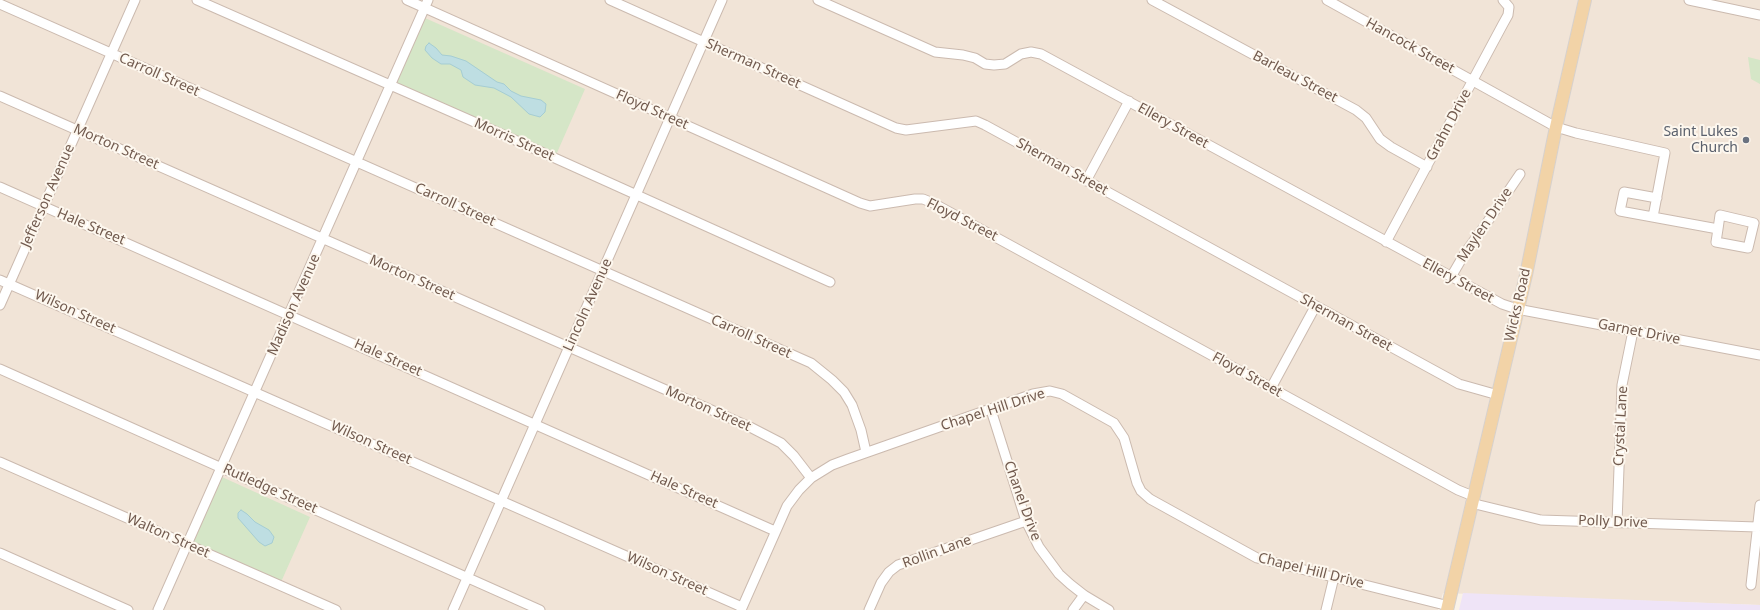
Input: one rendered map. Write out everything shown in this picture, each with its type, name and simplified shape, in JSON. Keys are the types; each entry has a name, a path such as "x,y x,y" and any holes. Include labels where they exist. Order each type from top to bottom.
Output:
{"main road":[{"name":"Wicks Road","path":"1448,608 1472,499 1498,395 1556,127 1586,0"}],"street":[{"name":"Jefferson Avenue","path":"0,305 135,0"},
{"name":"Morris Street","path":"197,0 830,282"},
{"name":"Floyd Street","path":"407,0 426,4 669,118 865,204 876,205 915,198 934,203 1472,499"},
{"name":"Sherman Street","path":"610,0 896,128 906,130 976,121 986,125 1315,307 1459,384 1498,395"},
{"name":"Lincoln Avenue","path":"453,610 722,0"},
{"name":"Ellery Street","path":"818,0 935,52 963,55 994,66 1005,64 1021,54 1031,52 1041,54 1451,277 1502,304 1517,309"},
{"name":"Barleau Street","path":"1152,0 1356,110 1366,118 1380,139 1391,147 1427,167"},
{"name":"Hancock Street","path":"1327,0 1556,127 1665,153 1656,198"},
{"path":"1689,0 1722,3 1760,15"},
{"name":"Grahn Drive","path":"1386,242 1503,24 1506,3"},
{"name":"Carroll Street","path":"0,4 602,272 811,363 844,392 852,405 859,424 866,452"},
{"name":"Madison Avenue","path":"158,610 324,238 426,4"},
{"name":"Morton Street","path":"0,96 771,437 781,443 794,456 811,478"},
{"path":"1086,181 1129,101"},
{"name":"Maylen Drive","path":"1451,277 1464,253 1520,174"},
{"name":"Hale Street","path":"0,187 290,314 775,531"},
{"path":"1653,217 1656,198 1624,192 1620,211 1718,229"},
{"path":"1720,215 1754,223 1748,248 1716,242 1718,229 1720,215"},
{"name":"Wilson Street","path":"0,280 255,391 741,609"},
{"path":"1271,388 1315,307"},
{"name":"Garnet Drive","path":"1517,309 1760,355"},
{"name":"Crystal Lane","path":"1617,523 1622,385 1633,331"},
{"name":"Rutledge Street","path":"0,369 540,610"},
{"name":"Chapel Hill Drive","path":"741,609 787,506 799,490 811,478 832,465 866,452 991,410 1033,394 1050,392 1062,394 1097,412 1114,424 1124,438 1137,483 1141,491 1150,499 1257,558 1448,608"},
{"name":"Chanel Drive","path":"991,410 1026,521 1039,547 1059,574 1084,595 1109,610"},
{"name":"Walton Street","path":"0,462 336,610"},
{"name":"Polly Drive","path":"1472,499 1541,520 1757,527"},
{"path":"1751,585 1760,505"},
{"name":"Rollin Lane","path":"869,610 881,583 888,572 898,565 1026,521"},
{"path":"0,553 128,610"},
{"path":"1326,610 1334,577"},
{"path":"1073,610 1084,595"}],"shaded area":[{"path":"0,0 1760,0 1760,605 1443,593 1438,610 0,610"},
{"path":"1463,593 1760,605 1760,610 1459,610"}],"green space":[{"path":"425,18 585,89 556,155 396,84"},
{"path":"1748,57 1760,60 1760,84 1751,79"},
{"path":"222,477 310,517 281,582 193,543"}],"water":[{"path":"429,43 442,55 451,56 466,61 497,82 504,84 511,91 521,96 541,100 546,104 545,112 540,117 529,114 511,97 494,88 475,85 463,77 461,70 450,64 441,64 432,58 425,50"},
{"path":"241,510 255,522 269,530 274,537 272,543 265,546 259,542 238,518 238,513"}],"place":[{"name":"Saint Lukes Church","path":"1746,140"}]}
